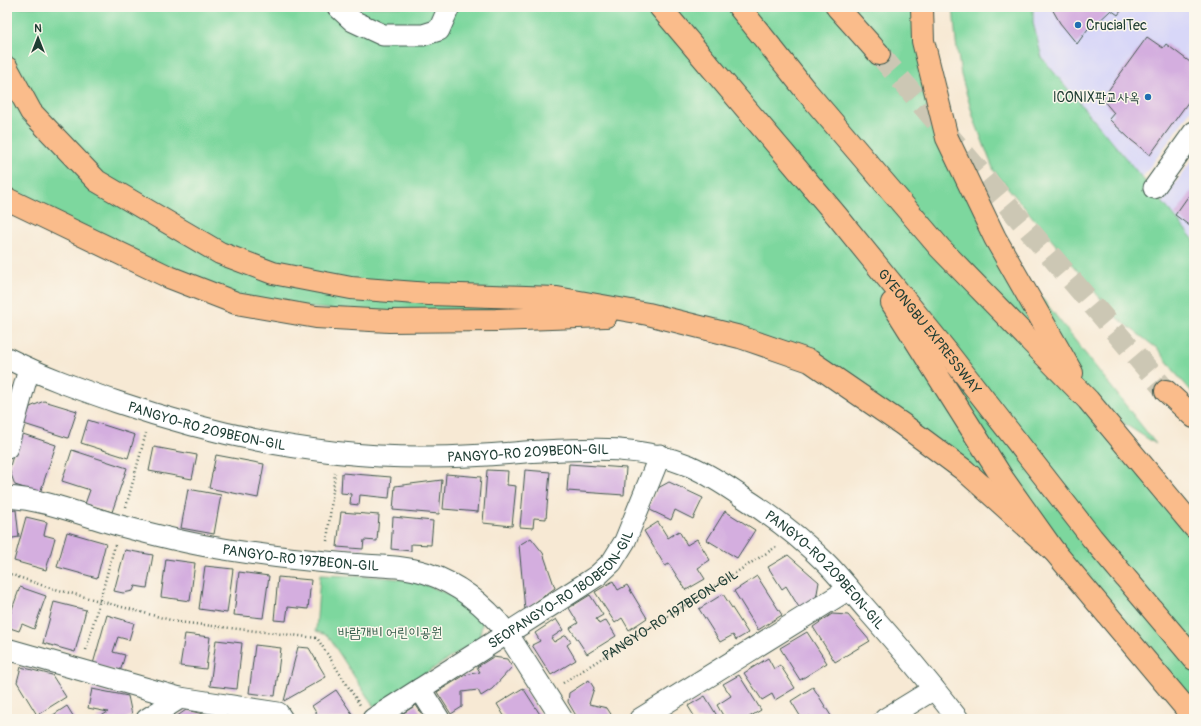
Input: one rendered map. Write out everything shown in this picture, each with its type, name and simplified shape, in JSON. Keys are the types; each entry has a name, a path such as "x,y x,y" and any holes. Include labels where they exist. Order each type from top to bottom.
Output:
{"highway":[{"name":"GYEONGBU EXPRESSWAY","path":"660,7 837,216 944,348 1092,538 1194,659"},
{"path":"739,7 806,91 940,248 1088,400 1194,527"},
{"path":"837,7 879,54"},
{"path":"922,7 923,41 947,138 995,238 1088,400"},
{"path":"7,68 32,112 96,181 220,253 273,273 351,288 429,294 557,298 648,314 740,336 810,361 902,424 964,470 1054,551"},
{"path":"7,199 169,277 236,303 316,316 389,321 496,320 648,314"},
{"path":"837,216 1003,479 1054,551 1194,718"},
{"path":"1166,391 1194,417"}],"street":[{"path":"338,7 353,21 383,35 423,35 439,30 449,7"},
{"path":"1154,188 1194,132"},
{"name":"PANGYO-RO 209BEON-GIL","path":"7,358 29,369 151,414 248,439 337,454 432,457 597,448 621,449 660,455 691,467 711,477 760,508 795,535 826,563 898,645 958,719"},
{"path":"7,448 29,369"},
{"name":"SEOPANGYO-RO 180BEON-GIL","path":"367,712 420,689 598,575 612,562 626,541 660,455"},
{"name":"PANGYO-RO 197BEON-GIL","path":"7,497 24,498 48,503 121,526 210,547 273,557 402,568 424,573 448,582 473,598 507,633 562,719"},
{"path":"640,719 849,589"},
{"path":"7,649 180,698 278,713 282,719"},
{"path":"420,689 439,719"},
{"path":"885,719 934,689"},
{"path":"146,719 180,698"}],"path":[{"path":"324,562 337,454"},
{"name":"PANGYO-RO 197BEON-GIL","path":"546,694 795,535"},
{"path":"7,573 44,586 178,622 317,638 367,712"}],"shaded area":[{"path":"1033,7 1194,7 1194,106 1142,178 1042,58 1033,23"},
{"path":"1194,157 1194,240 1162,202"}],"green space":[{"path":"7,7 922,7 923,41 995,238 1156,444 1089,401 1194,531 1194,718 1054,551 810,361 648,314 496,320 236,303 7,199"},
{"path":"953,7 1033,7 1033,23 1042,58 1194,240 1194,394 1177,375 1159,350 1116,317 994,171 974,119 961,75"},
{"name":"바람개비 어린이공원","path":"320,575 369,576 402,580 434,588 449,595 483,621 479,639 374,707 328,636 316,631"}],"building":[{"name":"CrucialTec","path":"1051,7 1124,7 1118,15 1111,10 1093,27 1090,26 1077,44 1060,23"},
{"name":"ICONIX판교사옥","path":"1147,37 1163,48 1166,44 1194,65 1194,94 1150,155 1131,140 1109,119 1114,113 1102,99"},
{"path":"1194,188 1194,229 1175,215"},
{"path":"7,384 14,388 7,399"},
{"path":"44,401 77,411 68,438 24,424 30,407"},
{"path":"88,420 135,435 128,458 81,443"},
{"path":"20,433 56,445 40,493 15,485 9,469"},
{"path":"154,447 197,455 192,479 149,471"},
{"path":"72,450 127,468 112,512 85,504 90,490 62,481"},
{"path":"216,455 264,464 258,498 209,488"},
{"path":"569,464 626,468 624,495 567,491"},
{"path":"487,470 508,471 507,485 516,486 512,526 483,523"},
{"path":"525,470 550,472 546,519 534,518 533,528 520,527"},
{"path":"342,473 391,477 389,498 360,495 359,505 350,504 351,494 341,493"},
{"path":"446,474 481,477 478,512 443,509"},
{"path":"442,480 439,514 393,510 395,486"},
{"path":"669,482 703,498 693,519 675,510 671,520 648,509 658,488"},
{"path":"188,489 221,495 214,534 181,528"},
{"path":"16,510 19,537 7,539 7,511"},
{"path":"725,511 755,530 737,558 707,540"},
{"path":"341,512 379,515 377,541 364,540 363,549 337,547"},
{"path":"26,517 47,522 44,535 55,538 46,570 14,561"},
{"path":"393,517 433,521 431,545 411,544 411,551 391,549"},
{"path":"658,522 668,538 679,531 687,545 697,539 710,560 698,568 705,579 686,590 669,564 665,566 644,531"},
{"path":"67,532 106,543 97,578 57,567"},
{"path":"531,538 543,553 555,588 525,610 519,545"},
{"path":"125,550 153,555 147,588 135,586 133,591 123,593 114,591"},
{"path":"788,555 819,582 816,599 800,609 786,586 782,589 768,567"},
{"path":"166,559 195,563 190,601 161,597"},
{"path":"205,566 233,569 227,613 199,609"},
{"path":"239,572 269,576 263,618 234,615"},
{"path":"757,576 782,615 758,630 734,591"},
{"path":"278,577 311,580 308,609 288,607 286,621 274,620"},
{"path":"613,581 618,590 627,585 647,618 629,630 622,618 615,623 595,592"},
{"path":"20,587 46,596 34,629 22,624 19,631 7,627 7,623"},
{"path":"723,594 748,633 736,640 733,635 720,642 699,609"},
{"path":"590,595 603,615 596,619 599,624 606,620 616,636 587,654 570,628 578,623 569,608"},
{"path":"54,602 86,610 75,652 43,643"},
{"path":"832,614 848,615 870,641 835,662 813,627"},
{"path":"107,615 134,623 129,640 118,637 113,652 125,655 120,672 93,664"},
{"path":"556,619 563,630 551,638 554,642 566,635 571,642 567,645 576,660 551,675 532,645 540,641 535,633"},
{"path":"807,632 827,663 800,680 780,648"},
{"path":"185,634 210,637 206,669 180,666"},
{"path":"216,640 242,643 237,689 210,686"},
{"path":"255,645 281,648 275,696 249,693"},
{"path":"298,647 309,648 326,677 284,701"},
{"path":"493,657 507,659 512,667 492,689 481,696 478,690 462,692 462,707 451,714 437,692 465,675 480,672 477,667"},
{"path":"768,658 774,669 780,665 795,688 775,700 772,694 762,700 744,673"},
{"path":"21,667 52,675 66,697 37,715 17,682"},
{"path":"739,675 761,710 746,719 725,719 717,705 731,696 723,684"},
{"path":"589,680 594,688 589,704 607,708 614,719 578,719 568,702 569,693"},
{"path":"813,687 833,719 812,719 810,716 802,719 791,701"},
{"path":"523,688 543,719 506,719 497,704"},
{"path":"92,689 128,696 132,715 125,719 96,719 108,712 88,708"},
{"path":"336,690 355,718 309,719 317,714 312,706"},
{"path":"705,696 719,719 696,719 688,706"},
{"path":"416,705 425,719 394,719"},
{"path":"67,706 75,719 47,719"},
{"path":"186,710 212,716 214,719 173,719"}],"tunnel":[{"path":"879,54 1166,391"}],"place":[{"name":"CrucialTec","path":"1078,25"},
{"name":"ICONIX판교사옥","path":"1148,97"}]}
